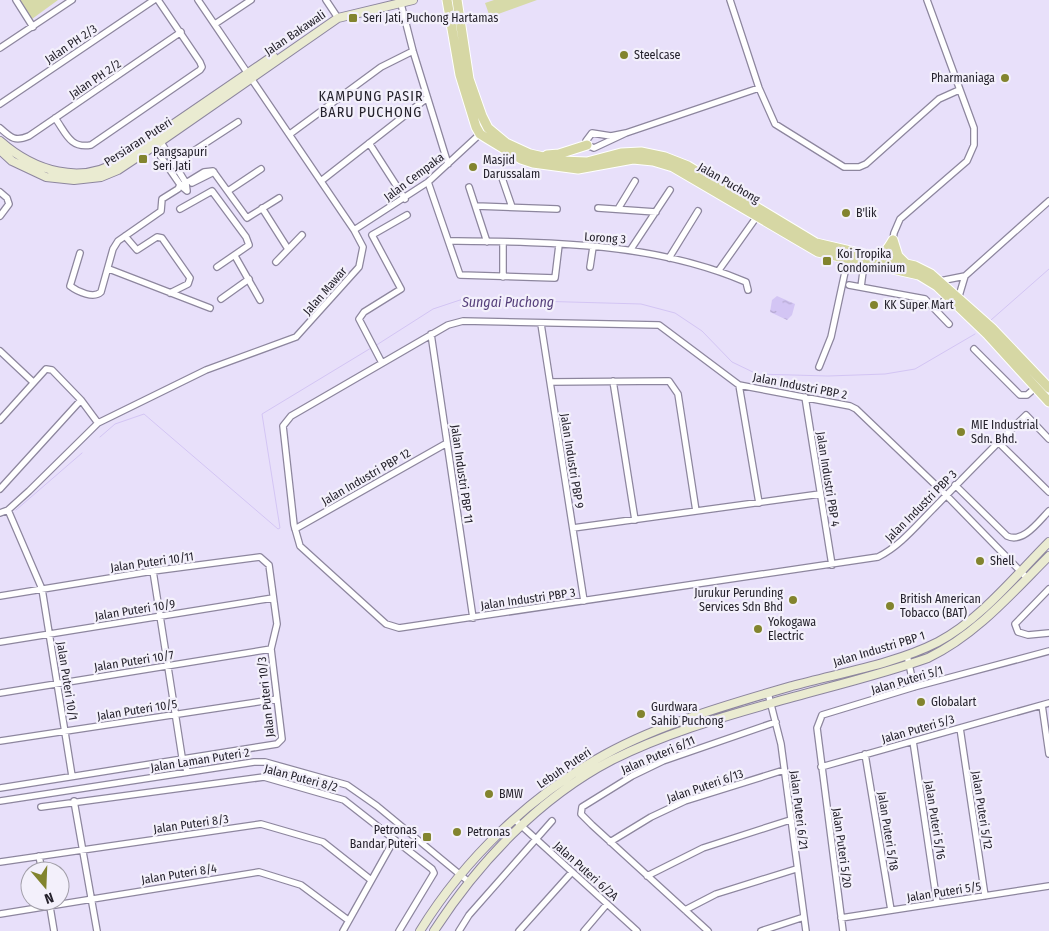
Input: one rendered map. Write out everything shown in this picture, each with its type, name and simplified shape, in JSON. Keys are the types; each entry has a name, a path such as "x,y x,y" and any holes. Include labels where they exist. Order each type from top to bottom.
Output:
{"main road":[{"name":"Jalan Bakawali","path":"249,76 337,16 399,1 414,0"},
{"path":"439,0 450,16"},
{"path":"447,0 460,76 480,134"},
{"name":"Jalan Puchong","path":"457,0 469,79 484,122 493,134 506,143 530,154 574,162 632,152 665,157 688,166 816,243 862,260"},
{"name":"Persiaran Puteri","path":"0,150 12,161 34,173 56,179 74,180 101,177 113,173 155,141 249,76"},
{"name":"Jalan Puchong","path":"480,134 521,159 566,168 591,168 633,159 661,163 686,173 818,252 838,258 888,264 906,264 922,269 940,280 959,296 977,319"},
{"name":"Persiaran Puteri","path":"0,142 26,160 50,170 72,174 100,171 155,141"},
{"path":"530,154 559,154 587,145"},
{"path":"862,260 882,254 888,250 893,240"},
{"path":"893,240 898,256 906,264"},
{"name":"Jalan Puchong","path":"888,264 919,275 977,319 1049,388"},
{"name":"Jalan Puchong","path":"990,331 1035,388 1049,402"},
{"name":"Jalan Industri PBP 1","path":"768,693 907,655 940,641 958,629 1049,542"},
{"name":"Jalan Industri PBP 1","path":"772,706 909,665 941,652 963,637 1049,556"},
{"name":"Lebuh Puteri","path":"420,931 460,874 514,819 566,778 607,753 649,734 768,693"},
{"name":"Lebuh Puteri","path":"434,931 469,882 522,826 568,788 613,760 666,737 772,706"}],"street":[{"path":"16,0 33,27"},
{"path":"0,48 72,0"},
{"name":"Jalan PH 2/3","path":"0,104 154,0"},
{"path":"56,118 74,145 82,147 90,145 150,106 202,67 158,0"},
{"name":"Jalan Mawar","path":"8,510 98,423 206,370 296,337 359,267 363,247 354,230 198,0"},
{"path":"215,24 251,0"},
{"path":"326,0 337,16"},
{"path":"730,0 759,88 775,124 844,167 850,168 866,164 939,99 959,90"},
{"path":"888,264 900,219 971,156 974,145 974,128 927,0"},
{"path":"399,1 448,164"},
{"name":"Jalan PH 2/2","path":"0,128 12,139 20,140 56,118 180,32"},
{"path":"290,134 381,66 413,51"},
{"path":"626,133 611,136 592,133 586,141 587,145 594,148 626,133 759,88"},
{"path":"321,181 427,98"},
{"path":"172,165 238,122"},
{"name":"Jalan Cempaka","path":"354,230 405,199 428,182 480,134"},
{"path":"155,141 194,200"},
{"path":"369,143 405,199"},
{"path":"228,191 261,169"},
{"path":"80,252 70,283 72,288 93,296 98,295 101,292 114,249 125,236 161,211 162,199 207,171 214,172 247,218 279,198"},
{"path":"502,178 512,207"},
{"path":"618,209 635,181"},
{"path":"428,182 450,241 460,275 555,278 559,245"},
{"path":"469,187 487,242"},
{"path":"631,249 670,190"},
{"path":"180,209 212,191 248,241 248,245 235,256 217,267"},
{"path":"0,192 7,198 10,204 0,216"},
{"path":"959,296 965,276 1049,201"},
{"path":"476,206 557,209"},
{"path":"262,208 288,249"},
{"path":"598,208 656,212"},
{"path":"669,258 698,211"},
{"path":"382,363 359,320 364,312 400,289 372,238 372,234 407,215"},
{"path":"719,270 758,215"},
{"path":"276,262 302,235"},
{"path":"125,236 137,250 157,237 162,238 190,278 188,284 170,293"},
{"name":"Lorong 3","path":"450,241 631,249 719,270 746,282 748,290"},
{"path":"503,277 504,242"},
{"path":"590,267 593,247"},
{"path":"235,256 260,300"},
{"path":"819,367 830,337 845,272 844,265 838,258"},
{"path":"845,272 862,260"},
{"path":"861,287 862,260"},
{"path":"109,268 210,308"},
{"path":"940,280 965,276"},
{"path":"221,299 248,279"},
{"path":"849,285 925,299 948,324"},
{"path":"935,309 948,297"},
{"name":"Jalan Industri PBP 2","path":"431,334 448,325 463,322 659,325 739,385 805,397 856,409 1027,578"},
{"name":"Jalan Industri PBP 9","path":"542,324 584,601"},
{"name":"Jalan Industri PBP 3","path":"431,334 286,421 282,432 295,529 300,546 392,627 473,618 873,559 890,551 1026,415 1049,439"},
{"name":"Jalan Industri PBP 11","path":"431,334 473,618"},
{"path":"974,349 1020,395 1027,396 1035,388"},
{"path":"0,351 33,382"},
{"path":"0,420 41,372 46,369 52,370 98,423"},
{"path":"613,381 635,520"},
{"path":"550,382 669,381 678,394 696,511"},
{"path":"739,385 759,503"},
{"name":"Jalan Industri PBP 4","path":"805,397 832,565"},
{"path":"0,489 80,402"},
{"path":"998,442 1049,492"},
{"name":"Jalan Industri PBP 12","path":"295,529 447,443"},
{"path":"955,486 1007,536 1014,539 1022,537 1049,511"},
{"path":"572,528 820,494"},
{"path":"0,513 8,510"},
{"name":"Jalan Puteri 10/1","path":"8,510 42,589 72,776"},
{"name":"Jalan Puteri 10/11","path":"0,596 153,571 260,557 266,560"},
{"name":"Jalan Puteri 10/3","path":"0,788 279,743 282,739 271,649 277,624 269,565 266,560"},
{"path":"153,571 184,773"},
{"path":"1049,589 1015,624 1018,632 1023,634 1049,633"},
{"name":"Jalan Puteri 10/9","path":"0,642 273,598"},
{"name":"Jalan Puteri 10/7","path":"0,693 271,649"},
{"name":"Jalan Puteri 5/1","path":"821,767 817,728 822,716 914,687 1049,651"},
{"path":"907,655 914,687"},
{"name":"Jalan Puteri 6/21","path":"768,693 775,719 784,770 796,869 806,931"},
{"name":"Jalan Puteri 10/5","path":"0,741 277,699"},
{"name":"Jalan Puteri 5/3","path":"821,767 1049,703"},
{"path":"1042,705 1049,754"},
{"name":"Jalan Puteri 6/11","path":"610,842 581,814 582,807 632,776 663,761 775,719"},
{"name":"Jalan Puteri 5/12","path":"960,728 985,896"},
{"name":"Jalan Puteri 5/16","path":"913,741 937,903"},
{"name":"Jalan Puteri 5/18","path":"866,754 891,910"},
{"name":"Jalan Laman Puteri 2","path":"0,801 265,762 347,785 377,806 469,882"},
{"name":"Jalan Puteri 5/20","path":"821,767 843,931"},
{"name":"Jalan Puteri 6/13","path":"610,842 651,817 685,801 784,770"},
{"name":"Jalan Puteri 8/2","path":"41,807 260,776 344,800 432,868 434,873 399,931"},
{"path":"74,801 97,931"},
{"name":"Jalan Puteri 6/2A","path":"514,819 636,931"},
{"path":"648,876 703,848 790,820"},
{"path":"459,931 469,915 552,821"},
{"name":"Jalan Puteri 8/3","path":"0,862 83,848 260,824 323,842 371,880"},
{"path":"343,931 394,840"},
{"path":"610,842 708,931"},
{"path":"39,856 40,861"},
{"path":"685,910 716,894 796,869"},
{"name":"Jalan Puteri 8/4","path":"70,900 259,872 301,885 348,920"},
{"path":"519,931 572,872"},
{"name":"Jalan Puteri 5/5","path":"841,918 1049,886"},
{"path":"584,931 607,904"},
{"name":"Jalan Puteri 8/4","path":"0,914 20,909"},
{"path":"51,911 54,931"},
{"path":"761,931 804,916"}],"green space":[{"path":"19,0 58,0 32,19"},
{"path":"494,0 537,0 490,17 485,3"}],"water":[{"path":"777,296 795,304 792,315 787,320 770,312 772,300"}],"waterway":[{"name":"Sungai Puchong","path":"991,320 1049,269"},
{"name":"Sungai Puchong","path":"375,346 433,309 463,299 641,304 675,313 702,331 732,362 757,374 828,376 885,374 915,369 975,334"},
{"name":"Sungai Puchong","path":"100,437 115,424 144,414 278,529 280,528 262,414 371,348"},
{"name":"Sungai Puchong","path":"16,510 82,453"}],"place":[{"name":"Seri Jati, Puchong Hartamas","path":"353,18"},
{"name":"Steelcase","path":"624,55"},
{"name":"Pharmaniaga","path":"1005,78"},
{"name":"Pangsapuri Seri Jati","path":"143,159"},
{"name":"Masjid Darussalam","path":"473,167"},
{"name":"B'lik","path":"846,213"},
{"name":"Koi Tropika Condominium","path":"827,261"},
{"name":"KK Super Mart","path":"874,305"},
{"name":"MIE Industrial Sdn. Bhd.","path":"961,432"},
{"name":"Shell","path":"980,561"},
{"name":"Jurukur Perunding Services Sdn Bhd","path":"793,600"},
{"name":"British American Tobacco (BAT)","path":"890,606"},
{"name":"Yokogawa Electric","path":"758,629"},
{"name":"Globalart","path":"921,702"},
{"name":"Gurdwara Sahib Puchong","path":"641,714"},
{"name":"BMW","path":"489,794"},
{"name":"Petronas","path":"457,832"},
{"name":"Petronas Bandar Puteri","path":"427,837"}],"district":[{"name":"KAMPUNG PASIR BARU PUCHONG","path":"371,104"}]}
